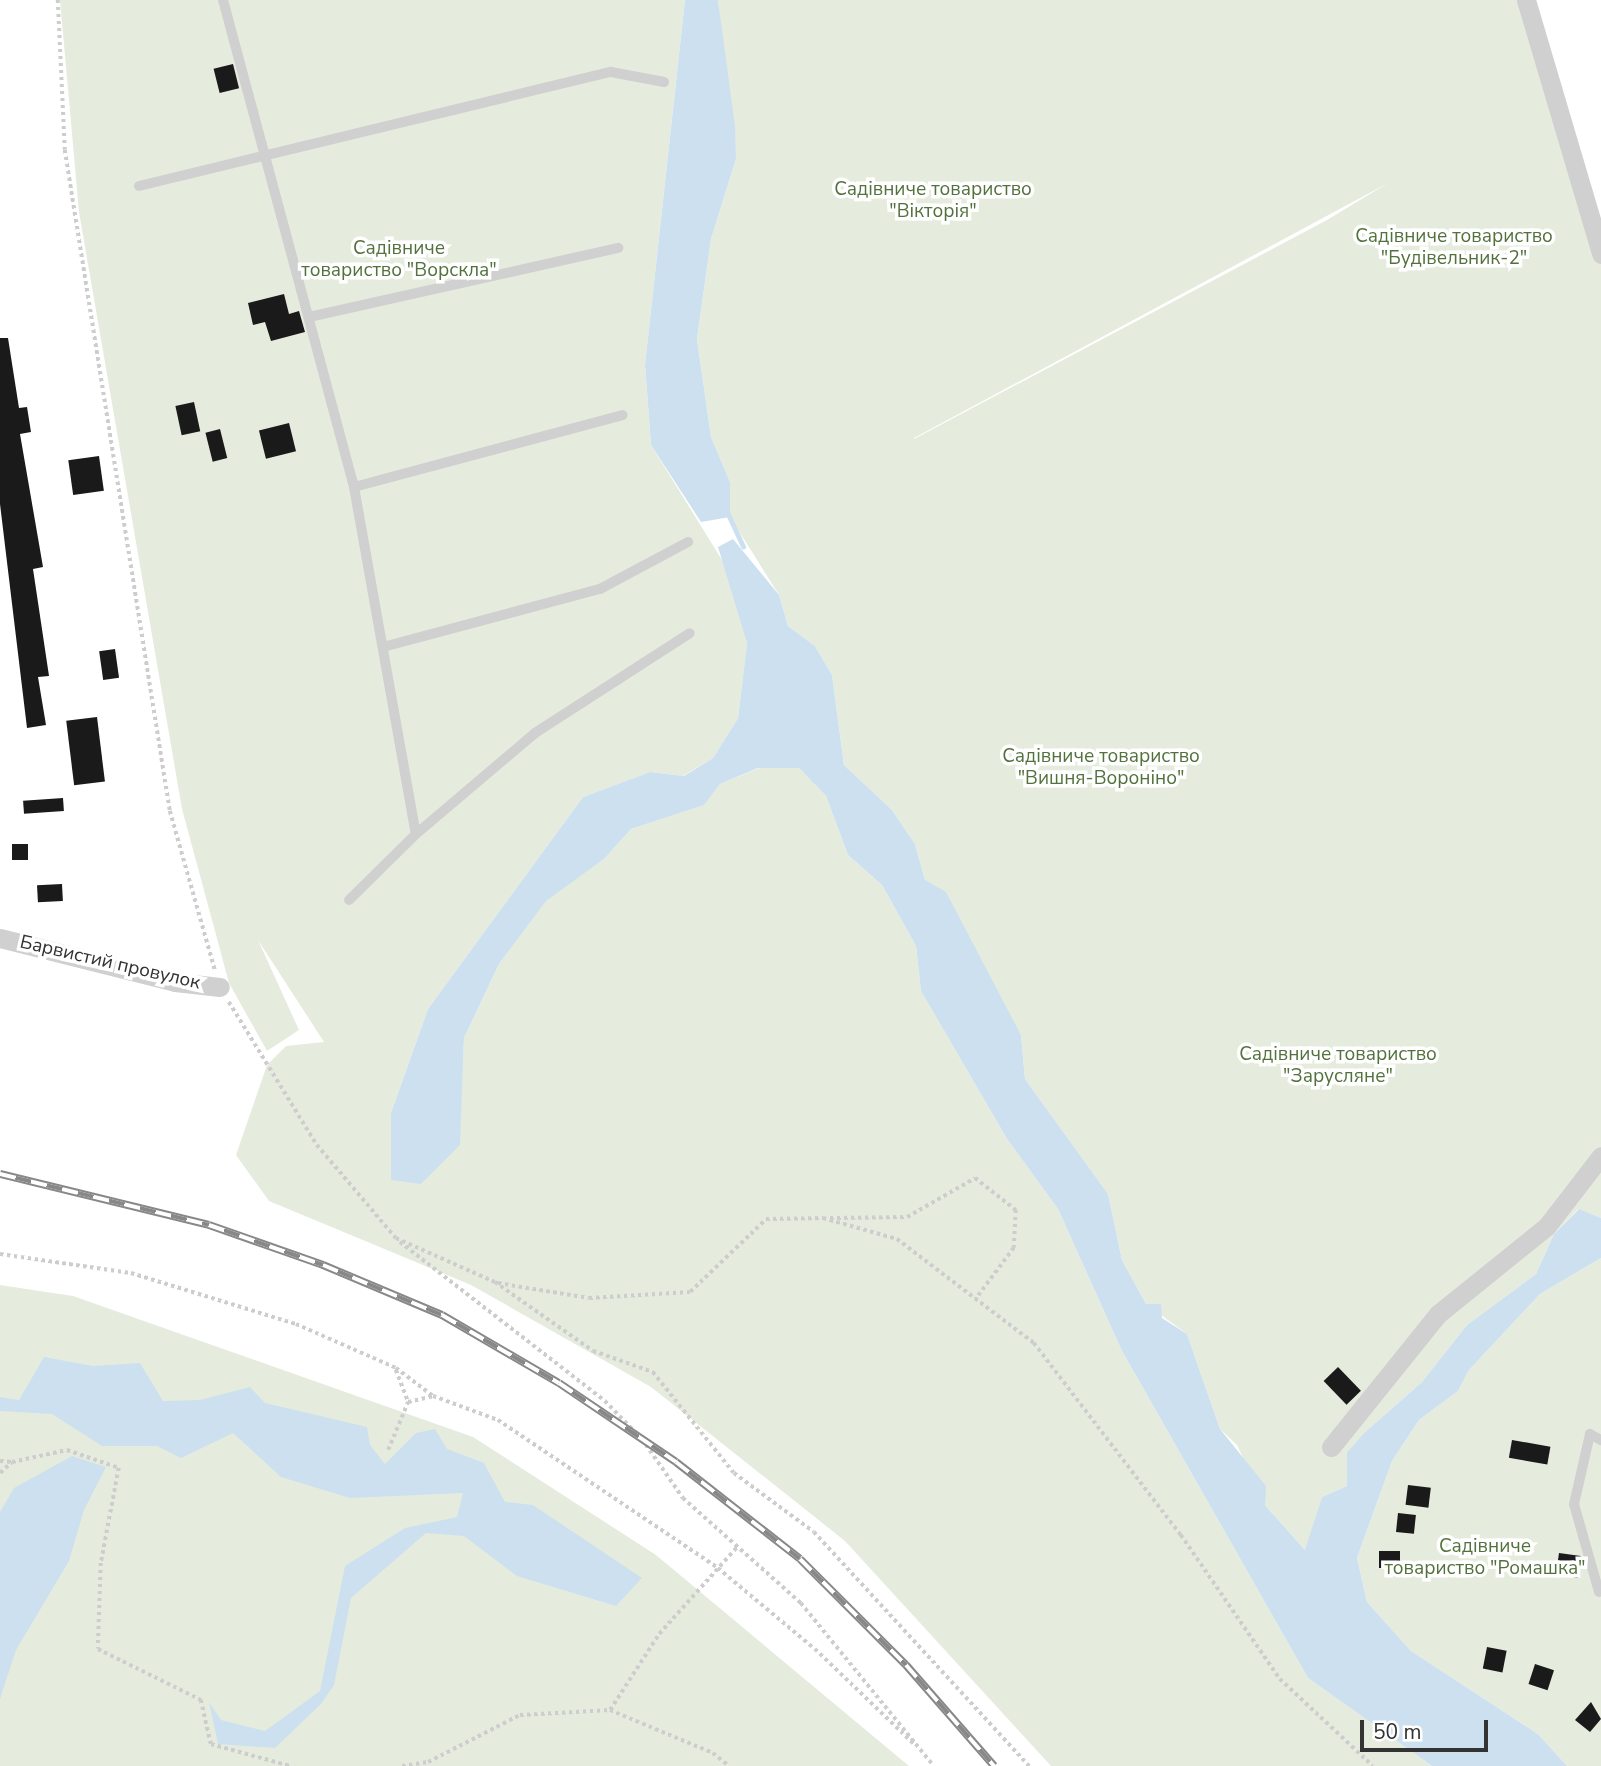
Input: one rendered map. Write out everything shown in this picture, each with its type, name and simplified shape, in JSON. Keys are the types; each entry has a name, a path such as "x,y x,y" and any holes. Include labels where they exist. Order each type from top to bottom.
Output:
{"street":[{"path":"1526,0 1601,254"},
{"name":"Барвистий провулок","path":"0,937 175,982 220,987"},
{"path":"1331,1447 1438,1314 1546,1226 1601,1156"}],"lane":[{"path":"223,0 354,487 416,834"},
{"path":"139,187 611,72 664,82"},
{"path":"309,317 618,248"},
{"path":"354,487 623,415"},
{"path":"383,647 600,589 688,542"},
{"path":"349,900 416,834 535,733 690,633"},
{"path":"1599,1592 1574,1504 1590,1434 1601,1440"}],"path":[{"path":"58,0 65,150 170,811 220,987 317,1145 396,1238 606,1401 642,1439 683,1498 801,1604 884,1698 914,1744"},
{"path":"495,1282 589,1298 690,1292 765,1219 907,1217 975,1178 1016,1210 1014,1248 976,1299"},
{"path":"823,1218 897,1240 1034,1343 1280,1679 1373,1766"},
{"path":"396,1238 495,1282 593,1351 653,1371 734,1472 814,1532 1029,1766"},
{"path":"0,1254 172,1284 296,1324 396,1368 433,1396 539,1443 718,1568 815,1648 934,1766"},
{"path":"388,1450 408,1402 396,1368"},
{"path":"408,1402 433,1396"},
{"path":"0,1461 12,1462 67,1450 119,1468 101,1563 98,1649 201,1700 211,1744 290,1766"},
{"path":"0,1473 12,1462"},
{"path":"610,1710 659,1634 738,1546"},
{"path":"402,1766 428,1762 520,1715 610,1710 713,1753 729,1766"}],"green space":[{"name":"Садівниче товариство \"Ворскла\"","path":"60,0 685,0 645,365 651,445 730,573 747,643 738,718 713,758 683,776 650,772 583,797 428,1009 391,1113 459,1145 464,1038 499,964 546,900 604,859 631,829 703,805 720,784 759,768 799,768 826,796 848,855 882,885 916,946 921,991 1007,1139 1058,1209 1122,1351 1308,1678 1432,1766 1051,1766 845,1541 651,1387 471,1285 269,1201 236,1155 267,1065 286,1046 324,1042 258,940 299,1030 267,1051 229,983 182,809 79,212"},
{"path":"718,0 1526,0 1601,253 1601,1218 1578,1209 1554,1234 1536,1274 1467,1325 1422,1382 1364,1433 1347,1452 1347,1486 1322,1497 1306,1551 1265,1505 1237,1445 1220,1429 1187,1334 1146,1304 1122,1260 1108,1194 1025,1079 1021,1035 925,880 915,844 892,810 844,765 832,675 815,646 788,626 779,595 730,517 730,482 711,437 697,339 711,239 736,159","holes":["1388,183 1327,220 914,439"]},
{"name":"Садівниче товариство \"Ромашка\"","path":"1601,1258 1601,1766 1567,1766 1538,1734 1411,1651 1367,1602 1357,1558 1392,1461 1419,1420 1458,1391 1469,1370 1540,1294"},
{"path":"0,1285 73,1296 473,1437 656,1555 909,1766 0,1766"}],"water":[{"path":"685,0 718,0 735,126 736,159 711,239 697,339 711,437 730,482 730,517 701,522 651,445 645,365"},
{"path":"733,539 779,595 788,626 815,646 832,675 844,765 892,810 915,844 925,880 946,892 1021,1035 1025,1079 1108,1194 1122,1260 1146,1304 1161,1304 1162,1318 1187,1334 1220,1429 1266,1486 1265,1505 1305,1550 1322,1497 1347,1486 1347,1452 1364,1433 1422,1382 1467,1325 1536,1274 1554,1234 1579,1209 1601,1218 1601,1258 1540,1294 1469,1370 1458,1391 1419,1420 1392,1461 1357,1558 1367,1602 1411,1651 1538,1734 1567,1766 1432,1766 1308,1678 1122,1351 1058,1209 1007,1139 921,991 916,946 882,885 848,855 826,796 799,768 758,768 720,784 704,805 631,829 604,859 546,901 499,964 464,1038 460,1145 421,1184 391,1180 391,1113 428,1009 583,797 650,772 684,776 713,758 738,718 747,643 718,547"},
{"path":"44,1357 93,1366 140,1363 163,1401 200,1400 250,1387 265,1403 367,1427 370,1445 385,1464 416,1433 435,1429 447,1449 484,1463 505,1502 533,1505 642,1578 616,1606 517,1576 464,1536 426,1533 351,1598 334,1685 321,1704 275,1748 218,1744 209,1702 221,1720 265,1731 320,1691 345,1566 405,1528 457,1517 463,1493 350,1498 281,1477 233,1433 181,1458 157,1446 102,1446 52,1414 0,1411 0,1397 19,1400"},
{"path":"72,1456 106,1467 84,1510 69,1561 16,1650 0,1699 0,1512 14,1488"}],"building":[{"path":"233,64 239,88 220,93 214,69"},
{"path":"284,294 289,314 299,311 305,332 271,341 265,322 253,325 248,303"},
{"path":"0,338 8,338 19,408 27,407 31,432 20,434 43,567 33,569 49,676 38,677 46,725 27,728 0,504"},
{"path":"194,402 200,431 182,435 175,406"},
{"path":"289,423 296,451 266,459 259,430"},
{"path":"220,429 227,458 213,462 205,433"},
{"path":"99,456 104,491 73,495 68,460"},
{"path":"115,649 119,678 103,680 99,651"},
{"path":"97,717 105,782 74,785 66,721"},
{"path":"63,798 64,811 24,814 23,801"},
{"path":"12,844 28,844 28,860 12,860"},
{"path":"62,884 63,901 38,902 37,885"},
{"path":"1338,1367 1361,1391 1347,1405 1324,1381"},
{"path":"1512,1440 1550,1447 1547,1464 1509,1458"},
{"path":"1408,1485 1431,1488 1428,1508 1406,1505"},
{"path":"1398,1513 1416,1515 1414,1534 1396,1532"},
{"path":"1379,1551 1400,1551 1400,1568 1379,1568"},
{"path":"1559,1553 1581,1556 1578,1578 1556,1575"},
{"path":"1487,1647 1507,1651 1502,1672 1483,1669"},
{"path":"1535,1664 1554,1670 1548,1690 1529,1684"},
{"path":"1591,1702 1601,1719 1590,1732 1575,1720"}],"waterway":[{"path":"727,512 743,547"}],"railway":[{"path":"0,1174 209,1225 323,1265 442,1315 559,1383 676,1462 800,1559 906,1665 994,1766"}],"park label":[{"name":"Садівниче товариство \"Вікторія\"","path":"933,201"},
{"name":"Садівниче товариство \"Будівельник-2\"","path":"1454,248"},
{"name":"Садівниче товариство \"Вишня-Вороніно\"","path":"1101,768"},
{"name":"Садівниче товариство \"Зарусляне\"","path":"1338,1066"}]}
